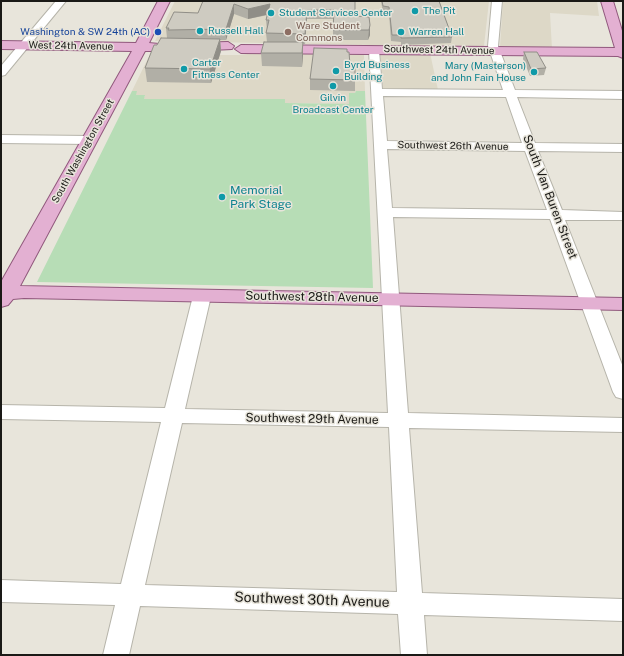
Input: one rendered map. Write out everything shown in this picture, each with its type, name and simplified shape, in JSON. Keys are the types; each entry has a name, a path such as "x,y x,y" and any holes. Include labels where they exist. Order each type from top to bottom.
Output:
{"main road":[{"name":"South Washington Street","path":"2,295 141,46 164,1"},
{"path":"607,1 623,53"},
{"name":"West 24th Avenue","path":"1,45 141,46"},
{"name":"Southwest 24th Avenue","path":"141,46 234,49 255,48 623,53"},
{"name":"Southwest 28th Avenue","path":"2,295 202,296 623,304"}],"street":[{"path":"1,73 61,1"},
{"name":"South Van Buren Street","path":"497,1 493,46 494,51 623,392"},
{"path":"374,50 379,145 391,299 414,655"},
{"path":"376,92 623,95"},
{"path":"1,139 89,140"},
{"name":"Southwest 26th Avenue","path":"379,145 623,148"},
{"path":"384,212 623,216"},
{"path":"116,655 202,296"},
{"name":"Southwest 29th Avenue","path":"1,412 623,425"},
{"name":"Southwest 30th Avenue","path":"1,591 623,610"}],"shaded area":[{"path":"175,1 489,1 484,46 480,47 155,41"},
{"path":"503,1 597,1 599,16 550,13 552,49 503,48 500,47"},
{"path":"151,52 219,53 221,55 241,55 254,53 362,54 364,55 365,91 356,91 349,104 284,103 285,99 143,99 145,96 135,95 137,91 132,91"},
{"path":"380,53 430,53 438,90 383,89"}],"green space":[{"path":"132,91 137,91 136,95 145,95 144,99 285,99 285,103 349,104 349,93 365,91 373,288 37,282"}],"building":[{"path":"203,1 355,1 355,16 369,17 370,25 369,30 333,30 334,10 307,10 305,34 266,33 269,20 266,20 270,4 248,9 234,4 226,29 168,30 169,28 166,28 174,12 198,13"},
{"path":"382,1 439,1 452,37 401,38 401,35 392,35 389,7 383,6"},
{"path":"161,38 220,39 210,69 145,68 154,45 157,45"},
{"path":"264,42 303,42 302,53 261,53"},
{"path":"314,48 347,49 347,52 349,52 350,65 355,66 355,80 310,79"},
{"path":"524,52 537,52 546,68 531,69"}],"place":[{"name":"The Pit","path":"415,11"},
{"name":"Student Services Center","path":"271,13"},
{"name":"Russell Hall","path":"200,31"},
{"name":"Washington & SW 24th (AC)","path":"158,32"},
{"name":"Ware Student Commons","path":"288,32"},
{"name":"Warren Hall","path":"401,32"},
{"name":"Carter Fitness Center","path":"184,69"},
{"name":"Byrd Business Building","path":"336,71"},
{"name":"Mary (Masterson) and John Fain House","path":"534,72"},
{"name":"Gilvin Broadcast Center","path":"333,86"},
{"name":"Memorial Park Stage","path":"222,197"}]}
